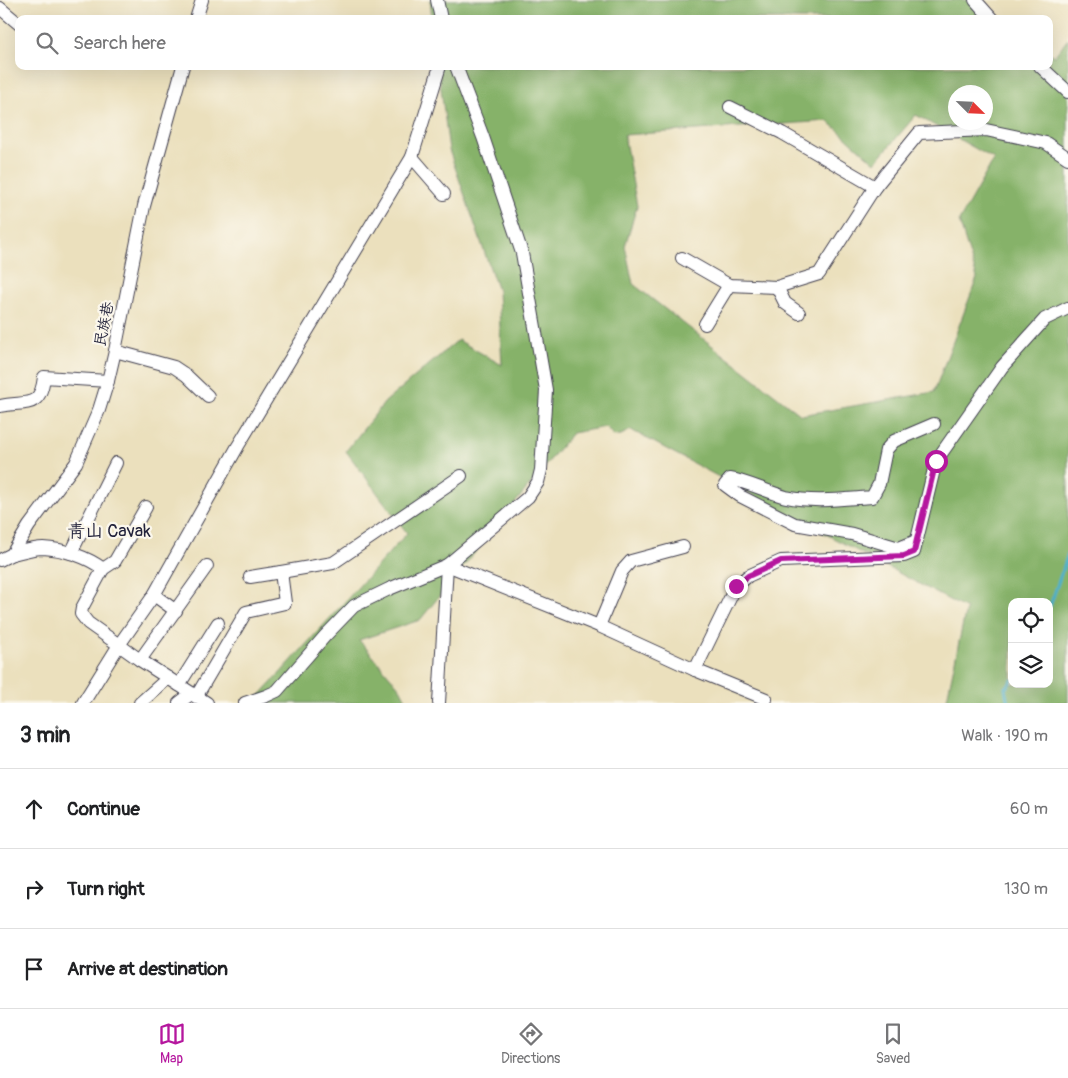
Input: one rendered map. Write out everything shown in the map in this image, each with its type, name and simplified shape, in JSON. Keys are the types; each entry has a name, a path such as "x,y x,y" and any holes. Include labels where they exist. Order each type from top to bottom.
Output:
{"street":[{"path":"197,15 202,0"},
{"path":"437,0 440,15"},
{"path":"975,0 988,15"},
{"path":"0,8 15,21"},
{"name":"民族巷","path":"6,557 76,463 99,410 115,351 144,206 182,70"},
{"path":"83,703 119,645 154,595 238,446 412,157 439,70"},
{"path":"245,703 277,690 354,606 447,565 528,497 538,482 541,470 546,390 522,253 483,137 458,70"},
{"path":"1044,70 1068,92"},
{"path":"730,107 782,133 875,187"},
{"path":"682,258 729,285 777,287 819,274 875,187 919,133 986,130 1046,143 1068,158"},
{"path":"412,157 444,194"},
{"path":"705,324 729,285"},
{"path":"777,287 785,303 799,313"},
{"path":"695,670 736,586 748,576 781,561 904,556 914,552 936,461 1002,367 1045,319 1068,308"},
{"path":"115,351 174,367 186,375 208,396"},
{"path":"0,406 25,404 33,401 42,392 44,377 108,381"},
{"path":"916,541 899,548 852,534 795,524 740,496 725,485 730,478 785,496 815,501 872,497 879,484 886,450 894,441 934,424"},
{"path":"71,552 116,462"},
{"path":"250,577 333,563 461,476"},
{"path":"146,507 115,561 103,569 82,608 81,614 88,623 198,698"},
{"path":"599,626 622,571 631,561 683,547"},
{"path":"6,557 42,548 71,552 96,563 103,569"},
{"path":"447,565 599,626 768,702"},
{"path":"439,703 447,565"},
{"path":"140,660 208,566"},
{"path":"179,703 198,698 246,612 285,604 281,572"},
{"path":"154,595 176,611"},
{"path":"179,686 218,623"},
{"path":"140,703 168,678"}],"green space":[{"path":"430,0 974,0 995,15 432,15"},
{"path":"1068,39 1068,703 946,703 966,609 631,430 614,436 606,427 572,433 420,620 359,640 400,688 408,703 253,703 407,533 346,451 385,402 458,340 502,365 498,291 449,150 439,70 1053,70 1053,55","holes":["916,115 994,159 959,221 977,278 934,392 801,415 633,284 625,246 637,206 624,135 828,121 875,163"]}],"waterway":[{"path":"1053,598 1068,554"},
{"path":"1008,685 1005,689 1008,703"}],"district":[{"name":"青山 Cavak","path":"109,531"}],"route":[{"path":"736,586 748,576 781,561 904,556 914,552 936,461"}]}
